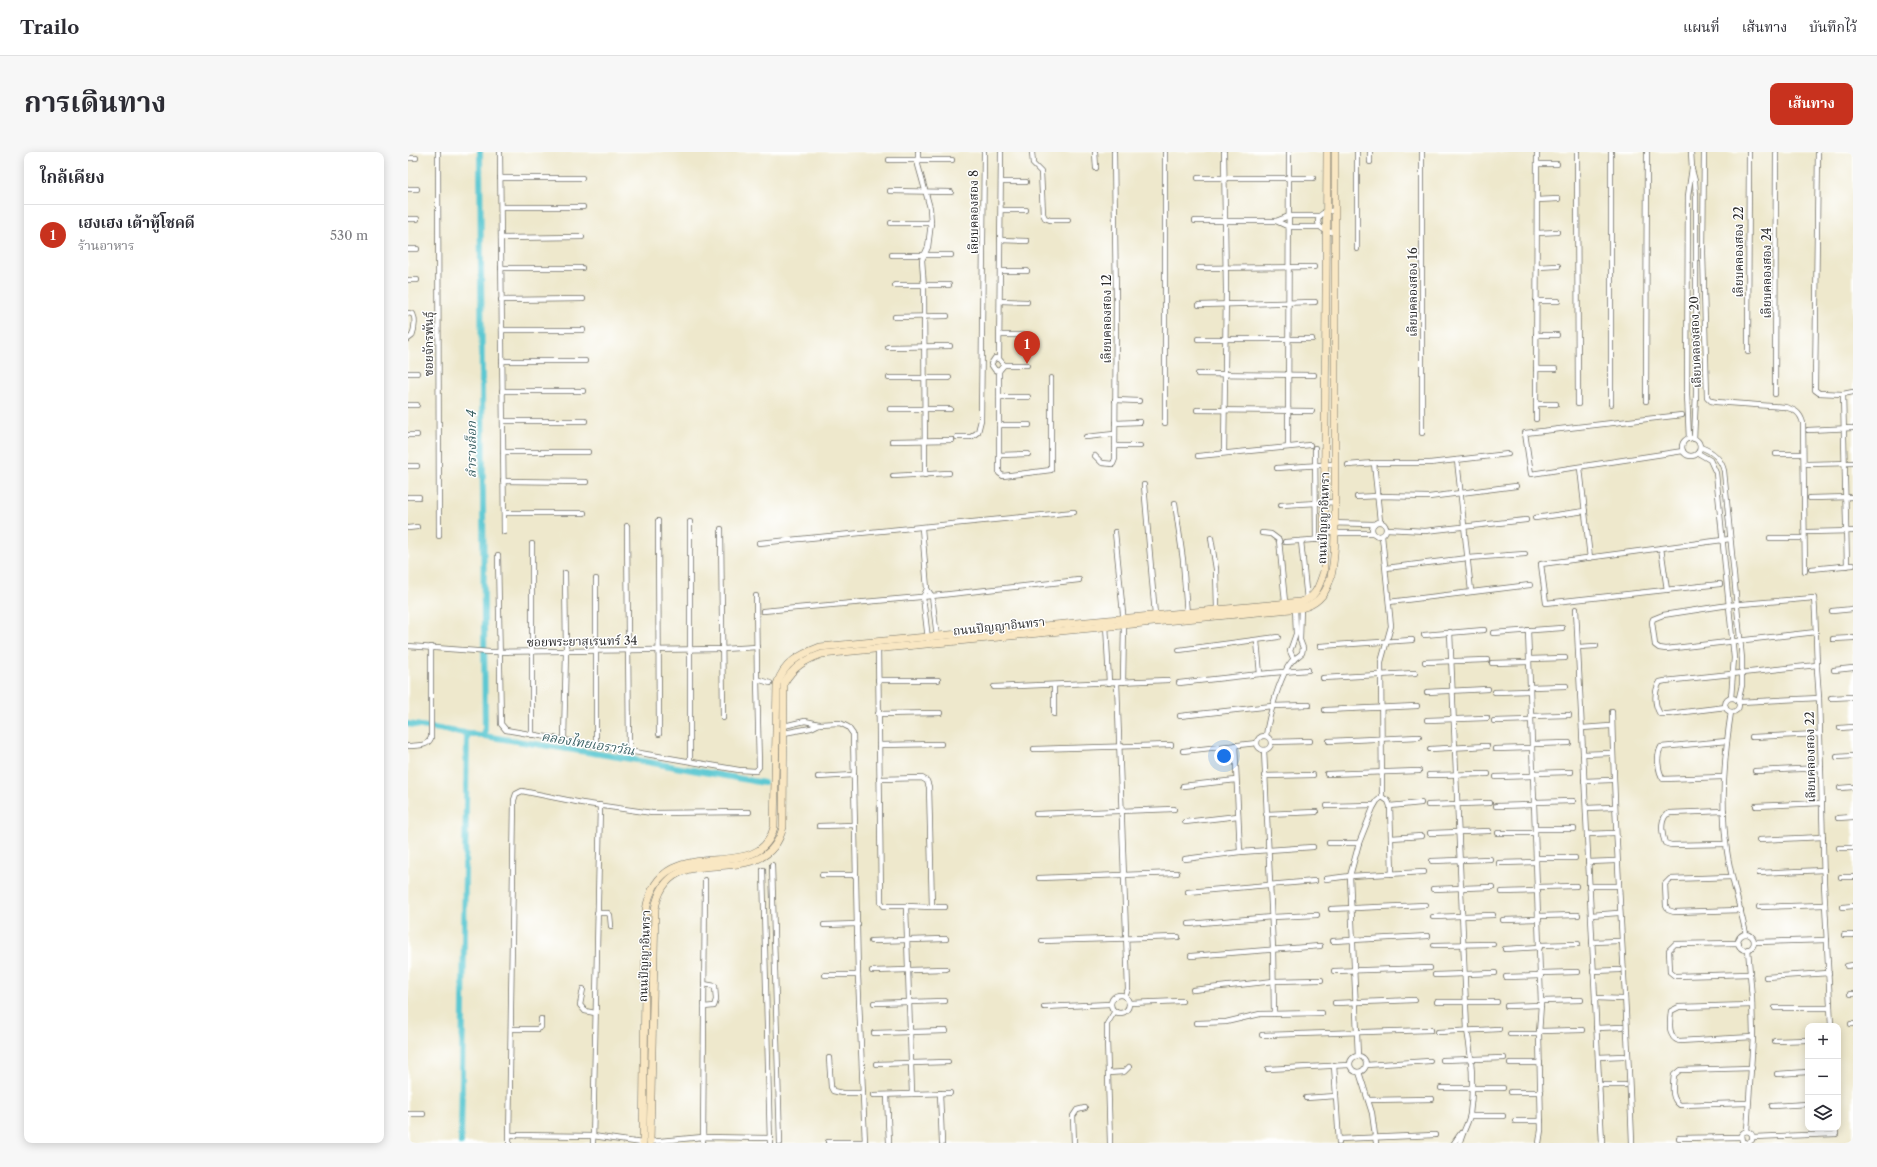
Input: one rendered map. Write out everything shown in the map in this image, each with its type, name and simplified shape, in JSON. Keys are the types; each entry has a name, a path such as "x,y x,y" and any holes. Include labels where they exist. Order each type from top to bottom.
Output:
{"street":[{"name":"ซอยจักรพันธุ์","path":"438,152 439,536"},
{"path":"500,152 504,532"},
{"path":"918,152 918,160 930,208 931,223 928,247 924,255 922,270 924,284 925,475"},
{"name":"เลียบคลองสอง 8","path":"957,437 975,435 980,428 984,152"},
{"path":"1001,152 999,359 1004,365"},
{"path":"1032,152 1032,164 1041,172 1043,214 1045,218 1050,220 1068,220"},
{"path":"1095,152 1096,168"},
{"name":"เลียบคลองสอง 12","path":"1095,456 1100,462 1112,464 1115,459 1116,300 1114,152"},
{"path":"1165,423 1166,152"},
{"path":"1224,152 1224,453"},
{"path":"1288,446 1290,302 1289,152"},
{"name":"ถนนปัญญาอินทรา","path":"1123,621 1155,615 1187,615 1217,609 1285,602 1299,604 1320,588 1324,571 1325,536 1327,152"},
{"name":"ถนนปัญญาอินทรา","path":"646,1143 646,910 649,895 654,885 670,869 683,863 744,856 757,852 767,844 772,836 774,827 777,684 780,674 799,655 820,648 938,640 1299,604 1318,601 1327,591 1332,573 1336,502 1335,152"},
{"path":"1357,152 1357,250"},
{"path":"1370,152 1370,162"},
{"name":"เลียบคลองสอง 16","path":"1422,152 1422,433"},
{"path":"1536,419 1537,152"},
{"path":"1577,152 1578,404"},
{"path":"1611,152 1611,404"},
{"path":"1646,401 1647,152"},
{"path":"1691,439 1688,196 1692,168 1692,152"},
{"name":"เลียบคลองสอง 20","path":"1704,152 1703,252 1707,397 1711,401 1716,402 1785,407 1795,410 1801,416 1805,571"},
{"name":"เลียบคลองสอง 22","path":"1748,352 1749,152"},
{"name":"เลียบคลองสอง 24","path":"1775,394 1776,152"},
{"path":"1818,152 1815,386 1819,393 1843,394 1853,392"},
{"path":"408,158 416,158"},
{"path":"890,160 952,160"},
{"path":"1537,164 1557,164"},
{"path":"1683,451 1683,445 1691,439 1696,395 1696,189 1692,168"},
{"path":"500,178 582,178"},
{"path":"1198,178 1313,178"},
{"path":"1001,182 1026,182"},
{"path":"408,189 417,189"},
{"path":"890,191 951,192"},
{"path":"1537,200 1558,199"},
{"path":"500,207 583,207"},
{"path":"1001,210 1026,210"},
{"path":"1319,227 1318,221 1320,216 1327,210 1335,210"},
{"path":"1195,221 1276,221 1289,216 1320,216"},
{"path":"408,219 417,220"},
{"path":"1276,221 1289,227 1319,227 1327,232 1335,232"},
{"path":"891,223 931,223"},
{"path":"1537,233 1557,232"},
{"path":"501,238 582,237"},
{"path":"1000,240 1028,241"},
{"path":"408,249 417,249"},
{"path":"892,255 951,255"},
{"path":"1536,267 1558,266"},
{"path":"1199,268 1314,267"},
{"path":"501,268 582,268"},
{"path":"1000,271 1028,271"},
{"path":"408,280 417,280"},
{"path":"895,285 949,285"},
{"path":"1688,288 1696,289"},
{"path":"501,300 583,299"},
{"path":"1536,301 1558,301"},
{"path":"1000,302 1027,302"},
{"path":"1198,305 1315,302"},
{"path":"408,313 413,314 414,316 414,331 412,336 408,339"},
{"path":"895,317 947,316"},
{"path":"502,330 583,330"},
{"path":"1000,335 1028,335"},
{"path":"1536,335 1557,335"},
{"path":"1198,339 1312,339"},
{"path":"888,347 950,346"},
{"path":"999,359 995,358 991,364 992,368 999,371"},
{"path":"502,361 585,361"},
{"path":"1004,365 1028,365"},
{"path":"1004,365 999,371 999,472 1003,476 1051,470 1051,378"},
{"path":"1536,369 1555,369"},
{"path":"408,373 417,373"},
{"path":"1198,374 1314,375"},
{"path":"889,378 949,378"},
{"path":"502,391 583,391"},
{"path":"1843,394 1847,566"},
{"path":"999,397 1028,397"},
{"path":"1115,400 1140,401"},
{"path":"1536,404 1556,404"},
{"path":"408,405 417,405"},
{"path":"890,409 950,409"},
{"path":"1197,410 1312,411"},
{"path":"1682,415 1525,433 1531,474 1580,468 1683,451 1690,456 1698,453"},
{"path":"503,421 585,421"},
{"path":"1115,423 1140,422"},
{"path":"999,424 1029,424"},
{"path":"1808,430 1853,428"},
{"path":"1086,437 1114,434"},
{"path":"408,435 417,435"},
{"path":"1691,439 1716,456 1724,468 1742,672 1738,709 1731,712"},
{"path":"892,441 952,440"},
{"path":"1114,446 1140,446"},
{"path":"1198,456 1288,446 1312,446 1315,465 1314,502 1316,540"},
{"path":"1698,453 1700,446"},
{"path":"503,452 588,452"},
{"path":"1698,453 1710,460 1715,469 1723,540 1734,673 1731,698 1726,702 1726,707"},
{"path":"999,455 1028,454"},
{"path":"1348,465 1374,463 1423,463 1508,454"},
{"path":"1776,454 1802,454"},
{"path":"1457,460 1471,591"},
{"path":"1374,463 1380,521"},
{"path":"1807,464 1853,463"},
{"path":"1277,468 1335,464"},
{"path":"408,466 417,466"},
{"path":"1580,468 1590,558"},
{"path":"893,476 949,473"},
{"path":"503,481 586,482"},
{"path":"1144,485 1155,615"},
{"path":"1357,498 1378,496 1429,497 1516,486"},
{"path":"408,497 418,497"},
{"path":"1810,498 1853,497"},
{"path":"1281,505 1336,502"},
{"path":"1176,503 1183,560 1187,615"},
{"path":"1535,518 1585,511"},
{"path":"759,543 1074,512"},
{"path":"504,513 584,513"},
{"path":"1387,529 1425,531 1526,520"},
{"path":"658,521 659,734"},
{"path":"1325,524 1374,524 1380,521"},
{"path":"1380,521 1386,525 1387,529"},
{"path":"690,522 690,761"},
{"path":"1373,533 1372,528 1374,524"},
{"path":"627,526 629,751"},
{"path":"408,528 417,527"},
{"path":"922,528 927,589 932,596 938,640"},
{"path":"721,529 723,718"},
{"path":"1285,542 1316,540 1335,533 1373,533 1377,536 1382,536 1386,533 1387,529"},
{"path":"1808,532 1853,531"},
{"path":"1115,532 1123,621 1123,682"},
{"path":"1262,533 1271,534 1279,540 1285,602"},
{"path":"1358,1056 1350,876 1359,843 1374,805 1382,797 1381,662 1391,626 1382,536"},
{"path":"1211,538 1216,569 1217,609"},
{"path":"1770,538 1803,538"},
{"path":"1720,584 1546,603 1541,564 1730,539"},
{"path":"1294,660 1290,655 1290,647 1298,639 1301,541"},
{"path":"532,544 532,735"},
{"path":"1661,548 1667,590"},
{"path":"1386,568 1468,558 1525,554"},
{"path":"498,555 501,724 506,730 739,770 756,771 759,767 756,596"},
{"path":"1811,569 1853,565"},
{"path":"564,740 566,651 565,573"},
{"path":"596,579 596,746"},
{"path":"763,611 932,596 1079,580"},
{"path":"1389,602 1530,585"},
{"path":"927,589 923,596 928,640"},
{"name":"เลียบคลองสอง 22","path":"1736,605 1814,598 1831,1023"},
{"path":"1736,605 1663,615 1653,619 1654,645 1659,648 1666,649 1740,639 1816,632"},
{"path":"1576,609 1602,1143"},
{"path":"1832,611 1853,609"},
{"path":"1106,623 1109,683"},
{"path":"1493,633 1562,628"},
{"path":"1424,635 1484,630"},
{"path":"1528,630 1541,975 1539,1032 1541,1121 1539,1143"},
{"path":"1450,632 1467,1030 1472,1059 1470,1116 1462,1132 1454,1143"},
{"path":"1179,650 1257,641 1278,637"},
{"path":"1833,639 1853,638"},
{"path":"1266,736 1272,706 1287,672 1294,660 1302,654 1302,642 1298,639"},
{"path":"1320,646 1412,640"},
{"path":"1257,641 1260,674"},
{"path":"878,645 881,902 884,906 945,907"},
{"name":"ถนนปัญญาอินทรา","path":"646,1143 655,910 661,888 675,875 686,870 746,863 761,858 774,848 780,838 783,827 784,683 794,669 804,660 822,654 878,645"},
{"name":"ซอยพระยาสุเรนทร์ 34","path":"408,646 500,652 690,650 757,647"},
{"path":"1578,647 1596,646"},
{"path":"408,746 425,744 429,742 431,738 431,648"},
{"path":"1492,663 1565,658"},
{"path":"1425,662 1487,660"},
{"path":"1726,707 1660,714 1656,700 1656,688 1660,682 1817,665"},
{"path":"1834,670 1853,668"},
{"path":"1179,683 1308,670"},
{"path":"1322,678 1415,673"},
{"path":"757,679 770,683"},
{"path":"878,680 938,680"},
{"path":"994,687 1168,680"},
{"path":"1117,682 1127,939 1128,989 1125,996"},
{"path":"1054,685 1054,714"},
{"path":"1495,692 1566,686"},
{"path":"1427,692 1488,689"},
{"path":"1831,698 1853,697"},
{"path":"1731,698 1738,702 1819,698"},
{"path":"1180,716 1272,706 1310,705"},
{"path":"1325,710 1417,706"},
{"path":"1726,707 1731,712"},
{"path":"1612,712 1614,786 1629,1045 1632,1143"},
{"path":"1731,712 1724,777 1726,844 1732,877 1746,934"},
{"path":"878,714 940,713"},
{"path":"1494,720 1569,715"},
{"path":"1427,720 1487,718"},
{"path":"784,730 805,721 819,724 840,723 848,727 853,734 858,974 865,1143 828,1142"},
{"path":"1582,728 1610,726"},
{"path":"1840,728 1853,727"},
{"path":"1752,737 1820,734"},
{"path":"1183,751 1257,743 1262,736 1266,736"},
{"path":"1266,736 1271,742"},
{"path":"1329,741 1419,738"},
{"path":"1271,742 1310,741"},
{"path":"1724,777 1663,779 1660,775 1658,758 1661,747 1727,741"},
{"path":"1264,750 1268,749 1271,742"},
{"path":"1257,743 1258,746 1264,750"},
{"path":"1495,749 1570,743"},
{"path":"879,745 941,744"},
{"path":"1034,749 1171,745"},
{"path":"1235,745 1240,852"},
{"path":"1430,749 1487,746"},
{"path":"1264,750 1264,776 1272,917 1274,1014"},
{"path":"1583,754 1610,753"},
{"path":"1837,757 1853,756"},
{"path":"1755,771 1821,768"},
{"path":"1327,774 1419,771"},
{"path":"1496,777 1571,772"},
{"path":"1264,776 1314,774"},
{"path":"1429,775 1488,774"},
{"path":"818,777 854,775"},
{"path":"879,779 922,778 927,780 929,787 932,907"},
{"path":"1183,786 1236,780"},
{"path":"1584,781 1611,780"},
{"path":"1840,788 1853,787"},
{"path":"510,1143 514,800 516,794 522,791 652,813 749,812"},
{"path":"1382,797 1388,801 1390,806 1392,874"},
{"path":"1496,806 1573,801"},
{"path":"1390,806 1421,803"},
{"path":"1428,805 1490,803"},
{"path":"1756,806 1822,803"},
{"path":"593,1143 600,805"},
{"path":"1328,806 1374,805"},
{"path":"1586,808 1613,807"},
{"path":"1036,814 1174,809"},
{"path":"1724,810 1670,813 1663,818 1662,829 1665,843 1670,845 1726,844"},
{"path":"1266,814 1316,812"},
{"path":"1185,822 1238,816"},
{"path":"1838,818 1853,817"},
{"path":"819,826 855,825"},
{"path":"1498,833 1574,829"},
{"path":"1430,833 1489,830"},
{"path":"1587,834 1614,833"},
{"path":"1391,838 1422,836"},
{"path":"1760,840 1823,837"},
{"path":"1329,843 1359,843"},
{"path":"1185,859 1240,852 1313,847"},
{"path":"1839,848 1853,848"},
{"path":"1499,863 1575,858"},
{"path":"1432,861 1490,859"},
{"path":"1588,862 1615,861"},
{"path":"772,865 780,1143"},
{"path":"510,1135 593,1136 646,1143 703,1137 770,1140 763,870"},
{"path":"1759,873 1824,870"},
{"path":"1326,879 1350,876 1424,872"},
{"path":"1039,878 1177,873"},
{"path":"822,876 856,875"},
{"path":"1732,877 1670,879 1665,884 1666,906 1668,910 1674,912 1741,910"},
{"path":"1842,877 1853,877"},
{"path":"703,1143 705,880"},
{"path":"1188,892 1315,881"},
{"path":"1502,892 1576,886"},
{"path":"1589,886 1616,886"},
{"path":"1433,889 1492,887"},
{"path":"1331,909 1426,904"},
{"path":"1759,908 1825,905"},
{"path":"906,906 912,1094"},
{"path":"1843,907 1853,906"},
{"path":"597,912 608,913 610,915 611,926"},
{"path":"1591,914 1618,913"},
{"path":"1189,924 1317,915"},
{"path":"1433,917 1493,915"},
{"path":"1503,920 1578,915"},
{"path":"824,925 858,924"},
{"path":"1739,943 1741,936 1746,934 1753,937 1754,942 1752,947 1748,949"},
{"path":"1844,935 1853,935"},
{"path":"1333,941 1428,936"},
{"path":"1042,941 1178,937"},
{"path":"871,941 946,939"},
{"path":"1754,942 1827,940"},
{"path":"1592,942 1619,941"},
{"path":"1739,943 1741,947 1748,949"},
{"path":"1739,943 1675,944 1669,950 1670,972 1675,976 1750,974"},
{"path":"1434,945 1493,944"},
{"path":"1505,948 1578,944"},
{"path":"1191,956 1320,946"},
{"path":"1747,1131 1753,1037 1748,949"},
{"path":"1847,966 1853,965"},
{"path":"1334,971 1430,968"},
{"path":"872,971 946,969"},
{"path":"1594,971 1619,970"},
{"path":"1506,977 1578,972"},
{"path":"1435,975 1495,973"},
{"path":"1766,976 1828,973"},
{"path":"826,975 858,974"},
{"path":"1193,990 1274,981 1321,980"},
{"path":"704,984 715,986 716,1000 714,1006 704,1007"},
{"path":"583,989 580,1005 585,1011 595,1014"},
{"path":"1110,1004 1112,999 1116,996 1125,996"},
{"path":"1125,996 1129,1003"},
{"path":"1595,998 1622,999"},
{"path":"1335,1003 1415,1000"},
{"path":"1507,1006 1581,1000"},
{"path":"874,1003 945,1001"},
{"path":"1129,1003 1182,1001"},
{"path":"1437,1002 1497,1002"},
{"path":"1114,1012 1122,1013 1128,1007 1129,1003"},
{"path":"1044,1007 1110,1004"},
{"path":"1110,1004 1114,1012"},
{"path":"1752,1006 1679,1007 1671,1011 1670,1024 1674,1040 1680,1041 1753,1037"},
{"path":"1775,1008 1830,1008"},
{"path":"1110,1143 1107,1024 1114,1012"},
{"path":"1197,1023 1226,1022 1254,1015 1322,1013"},
{"path":"511,1029 537,1029 542,1024 541,1019"},
{"path":"1596,1028 1622,1027"},
{"path":"1438,1032 1499,1029"},
{"path":"1262,1035 1431,1030"},
{"path":"1510,1034 1582,1030"},
{"path":"874,1033 946,1031"},
{"path":"1775,1041 1805,1040"},
{"path":"1358,1056 1364,1058 1366,1065 1364,1070 1360,1072 1353,1071 1350,1065 1351,1058 1358,1056"},
{"path":"1598,1057 1624,1056"},
{"path":"830,1058 831,1087 833,1090 842,1093 863,1093"},
{"path":"1443,1060 1504,1058"},
{"path":"1366,1065 1430,1061"},
{"path":"876,1064 948,1062"},
{"path":"1510,1063 1540,1063"},
{"path":"1334,1065 1339,1141 1376,1140 1434,1135"},
{"path":"1268,1069 1350,1065"},
{"path":"1108,1073 1124,1072 1129,1067"},
{"path":"1748,1103 1680,1105 1675,1102 1673,1096 1674,1075 1680,1070 1752,1068"},
{"path":"1360,1072 1368,1100 1376,1140"},
{"path":"1777,1074 1805,1072"},
{"path":"1599,1085 1625,1085"},
{"path":"1441,1088 1503,1088"},
{"path":"1511,1092 1541,1092"},
{"path":"940,1093 942,1143"},
{"path":"874,1095 950,1093"},
{"path":"887,1095 889,1143"},
{"path":"1306,1098 1336,1096"},
{"path":"1368,1100 1432,1099"},
{"path":"1772,1106 1805,1104"},
{"path":"1074,1143 1073,1116 1077,1110 1085,1108"},
{"path":"408,1114 423,1114"},
{"path":"1470,1116 1503,1116"},
{"path":"1515,1121 1541,1121"},
{"path":"1747,1131 1751,1133 1753,1137"},
{"path":"1740,1137 1742,1133 1747,1131"},
{"path":"1740,1137 1742,1141 1746,1143 1752,1140 1753,1137 1836,1134 1836,1131"},
{"path":"770,1132 780,1132"},
{"path":"1460,1143 1462,1132"},
{"path":"1679,1138 1740,1137"}],"waterway":[{"name":"ลำรางล็อก 4","path":"480,152 485,736"},
{"name":"คลองไทยเอราวัณ","path":"408,724 631,759 764,783"},
{"path":"461,1143 467,734"}],"place":[{"name":"เฮงเฮง เต้าหู้โชคดี","path":"1027,364"}]}
